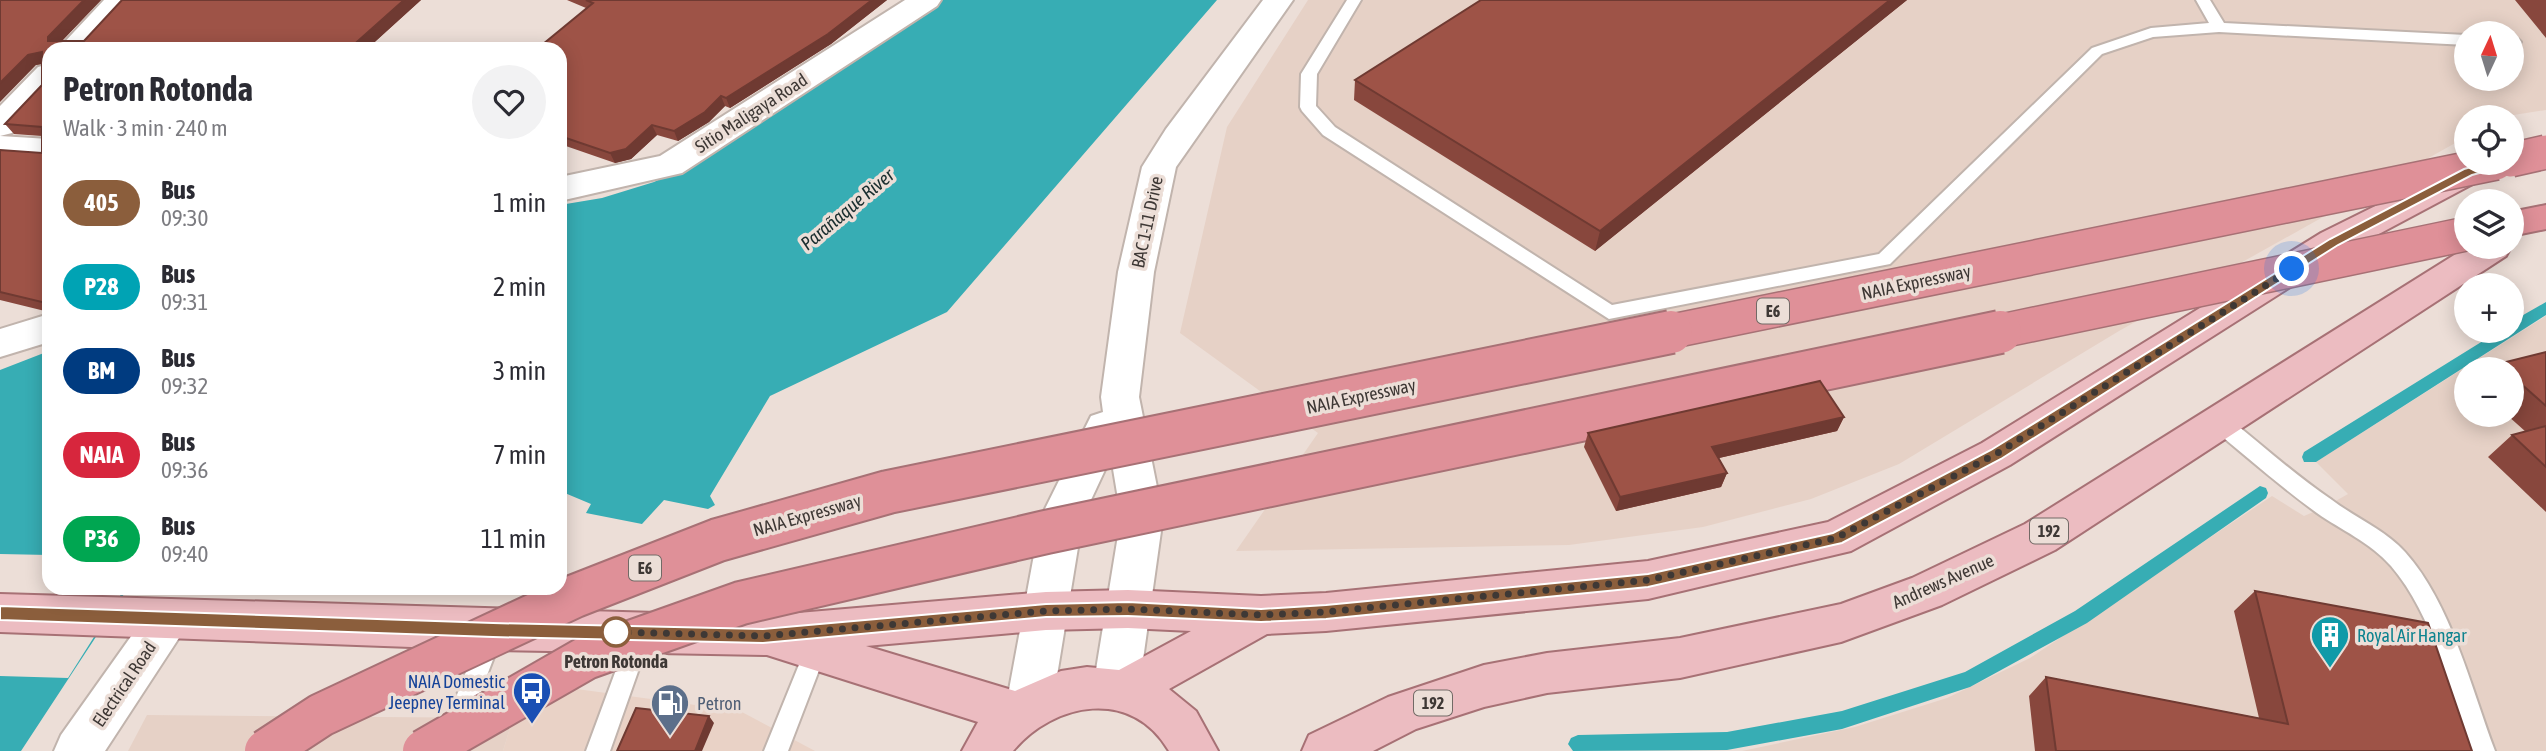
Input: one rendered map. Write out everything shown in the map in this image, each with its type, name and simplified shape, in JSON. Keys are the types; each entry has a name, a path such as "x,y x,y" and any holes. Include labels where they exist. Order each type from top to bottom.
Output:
{"highway":[{"path":"2524,157 2546,152"},
{"name":"NAIA Expressway","path":"266,751 321,715 575,596 718,540 888,492 2454,172"},
{"path":"2524,221 2546,217"},
{"path":"424,751 586,658 741,603 972,548 2454,237"}],"main road":[{"path":"0,613 493,630 763,636 1046,611 1128,609 1261,615 1326,612 1648,580 1836,538 1996,454 2334,242 2462,175"},
{"path":"2524,226 2546,217"},
{"name":"Andrews Avenue","path":"1326,751 1404,712 1484,686 1547,673 1680,658 1853,619 1927,592 2040,537 2474,259"},
{"path":"1121,689 1261,615"},
{"path":"763,636 1024,709"},
{"path":"986,751 1002,728 1024,709 1058,692 1087,687 1121,689 1147,699 1167,712 1183,729 1194,751"}],"street":[{"path":"81,42 121,0"},
{"name":"Sitio Maligaya Road","path":"567,187 670,165 926,0"},
{"name":"BAC 1-11 Drive","path":"1121,689 1128,609 1142,517 1120,397 1136,272 1159,167 1278,0"},
{"path":"0,125 42,81"},
{"path":"0,147 42,150"},
{"path":"0,343 42,330"},
{"name":"BAC 1-11 Drive","path":"1024,709 1046,611 1062,517 1120,397"},
{"name":"Electrical Road","path":"79,751 170,618"}],"lane":[{"path":"1354,0 1309,74 1308,107 1329,131 1609,312 1884,259 2097,51 2151,33 2218,27 2454,39"},
{"path":"2203,0 2218,27"},
{"path":"2220,423 2325,507 2370,536 2399,559 2417,586 2435,625 2483,751"},
{"path":"447,751 493,630"},
{"path":"598,751 641,632"},
{"path":"776,751 815,652"}],"shaded area":[{"path":"1308,0 2546,0 2546,110 2524,113 2524,105 2454,105 2454,144 2119,331 1899,464 1811,499 1703,527 1569,545 1236,551 1318,433 1180,333 1227,127"},
{"path":"2546,316 2546,751 1742,751 1855,727 1947,698 2030,658 2272,496 2304,516 2348,494 2316,462 2454,374 2454,427 2524,427 2524,357 2481,357 2503,343 2524,343 2524,330"},
{"path":"569,688 740,711 815,751 503,751 513,718"},
{"path":"147,715 513,718 503,751 128,751"}],"water":[{"name":"Parañaque River","path":"939,0 1217,0 947,312 770,396 710,496 715,505 708,509 664,500 642,524 586,513 591,504 567,494 567,204 602,198 654,182 710,154"},
{"path":"42,354 42,595 123,595 21,751 0,751 0,370"}],"pier":[{"path":"0,554 42,555 42,595 121,595 68,678 0,676"}],"building":[{"path":"0,0 84,0 48,37 48,41 84,41 122,0 404,0 357,42 42,42 42,52 28,55 0,83"},
{"path":"586,0 872,0 828,34 726,98 721,96 705,112 674,131 652,125 626,149 610,153 567,138 567,42 546,42 593,3"},
{"path":"1481,0 1890,0 1600,231 1355,80"},
{"path":"42,85 42,127 5,124"},
{"path":"0,150 42,153 42,302 0,292"},
{"path":"2546,352 2546,406 2524,387 2524,358"},
{"path":"1820,381 1844,417 1712,447 1727,473 1620,497 1588,433"},
{"path":"2546,426 2546,467 2512,435"},
{"name":"Royal Air Hangar","path":"2255,591 2428,623 2472,751 2056,751 2046,677 2288,724"},
{"name":"Petron","path":"636,708 709,716 695,751 617,751"}],"waterway":[{"path":"2524,322 2546,308"},
{"path":"2310,457 2491,343"},
{"path":"1578,744 1727,741 1842,720 1970,679 2081,617 2260,493"}],"bus line":[{"name":"405","path":"0,613 493,630 763,636 1046,611 1128,609 1261,615 1326,612 1648,580 1836,538 1996,454 2334,242 2462,175"}],"place":[{"name":"Petron Rotonda","path":"616,632"},
{"name":"Royal Air Hangar","path":"2330,669"},
{"name":"NAIA Domestic Jeepney Terminal","path":"532,725"},
{"name":"Petron","path":"670,737"}],"route":[{"path":"616,632 763,636 1046,611 1128,609 1261,615 1326,612 1648,580 1836,538 1996,454 2292,269"}]}
